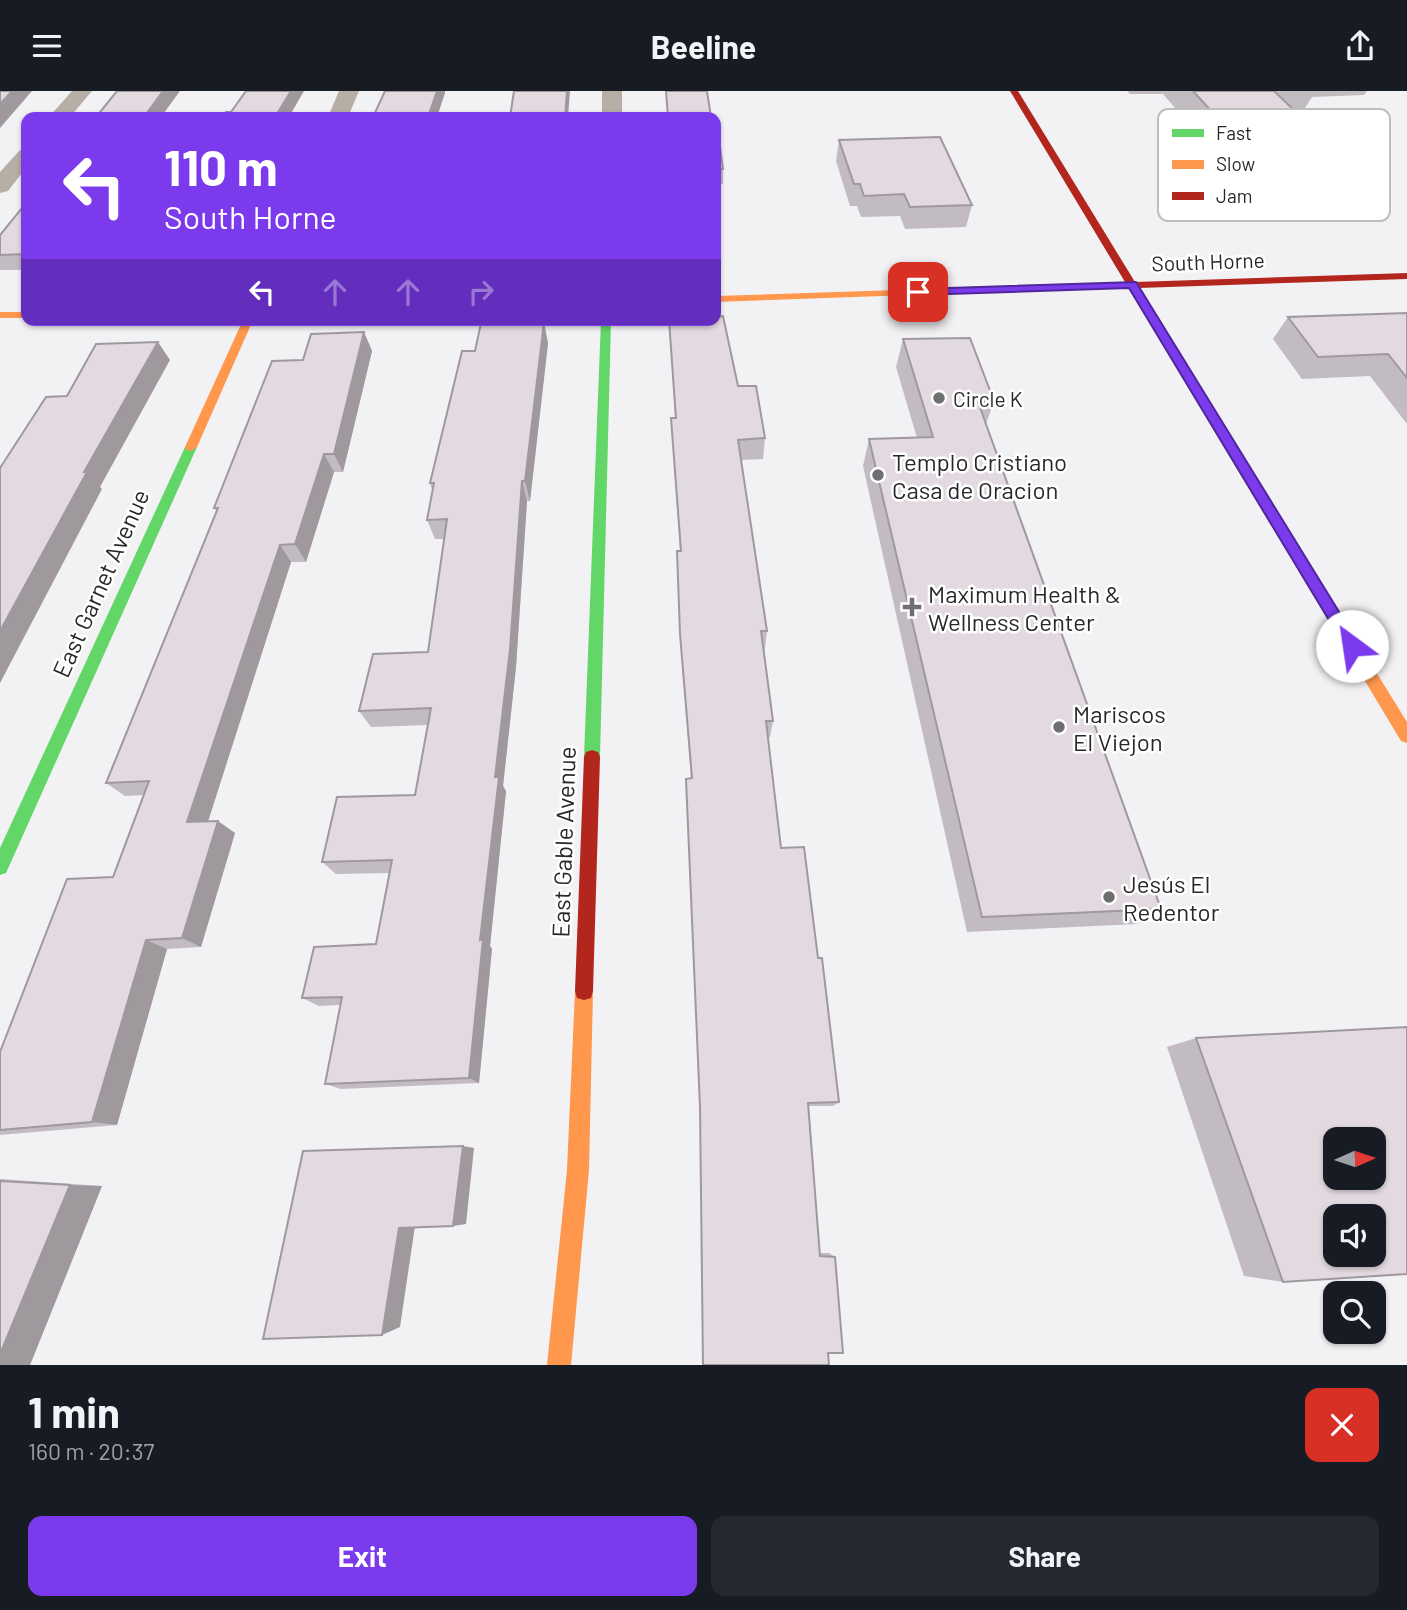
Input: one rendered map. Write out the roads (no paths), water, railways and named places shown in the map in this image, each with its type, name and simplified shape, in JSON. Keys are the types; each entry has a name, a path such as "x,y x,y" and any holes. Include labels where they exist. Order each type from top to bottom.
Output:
{"street":[{"path":"63,112 82,91"},
{"path":"340,112 349,91"},
{"path":"612,91 612,112"},
{"path":"1014,91 1407,736"},
{"path":"0,186 21,161"},
{"name":"South Horne","path":"721,299 1407,276"},
{"path":"0,315 21,315"},
{"name":"East Garnet Avenue","path":"0,867 245,326"},
{"name":"East Gable Avenue","path":"559,1365 578,1170 606,326"}],"place":[{"name":"Circle K","path":"939,398"},
{"name":"Templo Cristiano Casa de Oracion","path":"878,475"},
{"name":"Maximum Health & Wellness Center","path":"912,607"},
{"name":"Mariscos El Viejon","path":"1059,727"},
{"name":"Jesús El Redentor","path":"1109,897"}]}
